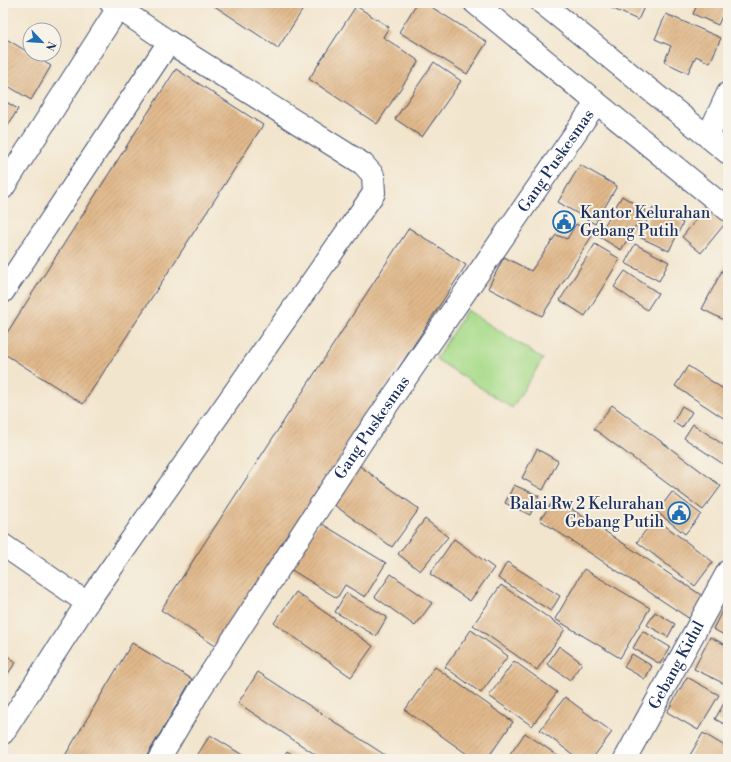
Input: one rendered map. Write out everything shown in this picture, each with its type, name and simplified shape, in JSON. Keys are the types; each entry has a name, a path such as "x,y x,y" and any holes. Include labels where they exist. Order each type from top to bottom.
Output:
{"street":[{"path":"475,3 728,210"},
{"path":"542,3 728,153"},
{"path":"3,188 114,6 363,164 372,175 374,193 87,603 3,733"},
{"path":"3,292 169,42"},
{"path":"708,136 728,93"},
{"name":"Gang Puskesmas","path":"159,759 201,688 363,440 596,103"},
{"path":"3,545 87,603"},
{"name":"Gebang Kidul","path":"625,759 728,571"}],"green space":[{"path":"467,310 543,359 512,408 436,359"}],"building":[{"path":"210,3 307,3 278,48"},
{"path":"417,3 425,3 487,42 467,74 399,32"},
{"path":"610,3 646,3 638,20 609,7"},
{"path":"688,3 728,3 718,25 693,14 696,7"},
{"path":"356,6 389,27 383,37 419,61 377,124 309,79"},
{"path":"666,14 721,38 710,63 696,56 688,73 664,62 671,46 655,39"},
{"path":"3,37 22,48 22,62 44,62 51,66 31,100 3,83"},
{"path":"434,62 461,81 422,137 395,119"},
{"path":"176,69 263,125 83,404 3,353 3,339"},
{"path":"3,100 18,109 3,134"},
{"path":"580,165 617,186 595,224 558,202"},
{"path":"622,196 645,210 621,250 598,236"},
{"path":"709,204 728,220 701,253 682,237"},
{"path":"653,208 683,223 669,251 639,237"},
{"path":"576,224 593,234 542,316 488,288 504,257 531,271 556,235 567,239"},
{"path":"409,228 466,265 217,647 161,610"},
{"path":"595,244 620,259 585,316 560,300"},
{"path":"635,244 669,262 659,281 625,263"},
{"path":"725,265 728,266 728,322 702,309"},
{"path":"625,271 658,293 647,310 614,287"},
{"path":"688,366 728,392 728,421 675,386"},
{"path":"612,405 721,486 703,510 594,429"},
{"path":"682,406 692,412 682,428 673,422"},
{"path":"693,424 728,448 728,457 723,464 684,438"},
{"path":"537,449 558,461 543,490 522,478"},
{"path":"357,464 419,509 392,547 330,502"},
{"path":"514,485 539,496 530,515 505,503"},
{"name":"Balai Rw 2 Kelurahan Gebang Putih","path":"672,492 701,514 685,534 657,512"},
{"path":"555,498 704,597 690,619 540,520"},
{"path":"655,518 713,562 695,586 637,542"},
{"path":"425,519 448,537 420,571 398,554"},
{"path":"319,522 386,563 365,597 345,585 337,598 290,569"},
{"path":"454,539 494,568 470,601 430,574"},
{"path":"507,562 560,596 551,611 498,578"},
{"path":"584,569 650,608 620,658 555,619"},
{"path":"391,574 432,603 415,626 375,597"},
{"path":"501,585 565,629 537,670 473,625"},
{"path":"296,592 373,646 351,677 274,623"},
{"path":"346,593 387,617 376,636 335,612"},
{"path":"728,599 728,631 726,636 713,629"},
{"path":"655,612 675,624 668,637 647,625"},
{"path":"471,630 508,656 481,693 445,667"},
{"path":"643,631 670,647 660,664 633,648"},
{"path":"710,637 728,646 728,678 725,684 694,669"},
{"path":"132,643 192,679 145,759 63,759"},
{"path":"559,646 582,663 570,680 547,664"},
{"path":"3,653 16,662 3,681"},
{"path":"632,654 652,666 645,679 624,667"},
{"path":"514,661 557,692 532,726 489,696"},
{"path":"435,667 513,722 487,759 474,759 405,710"},
{"path":"258,672 391,759 322,759 238,703"},
{"path":"687,677 719,695 698,730 667,712"},
{"path":"728,696 728,726 715,719"},
{"path":"565,697 612,732 592,759 579,759 540,730"},
{"path":"525,733 563,759 507,759"},
{"path":"703,733 728,748 728,759 697,759 690,755"},
{"path":"210,735 249,759 195,759"},
{"path":"287,751 300,759 282,759"}],"place":[{"name":"Kantor Kelurahan Gebang Putih","path":"564,222"},
{"name":"Balai Rw 2 Kelurahan Gebang Putih","path":"679,513"}]}
